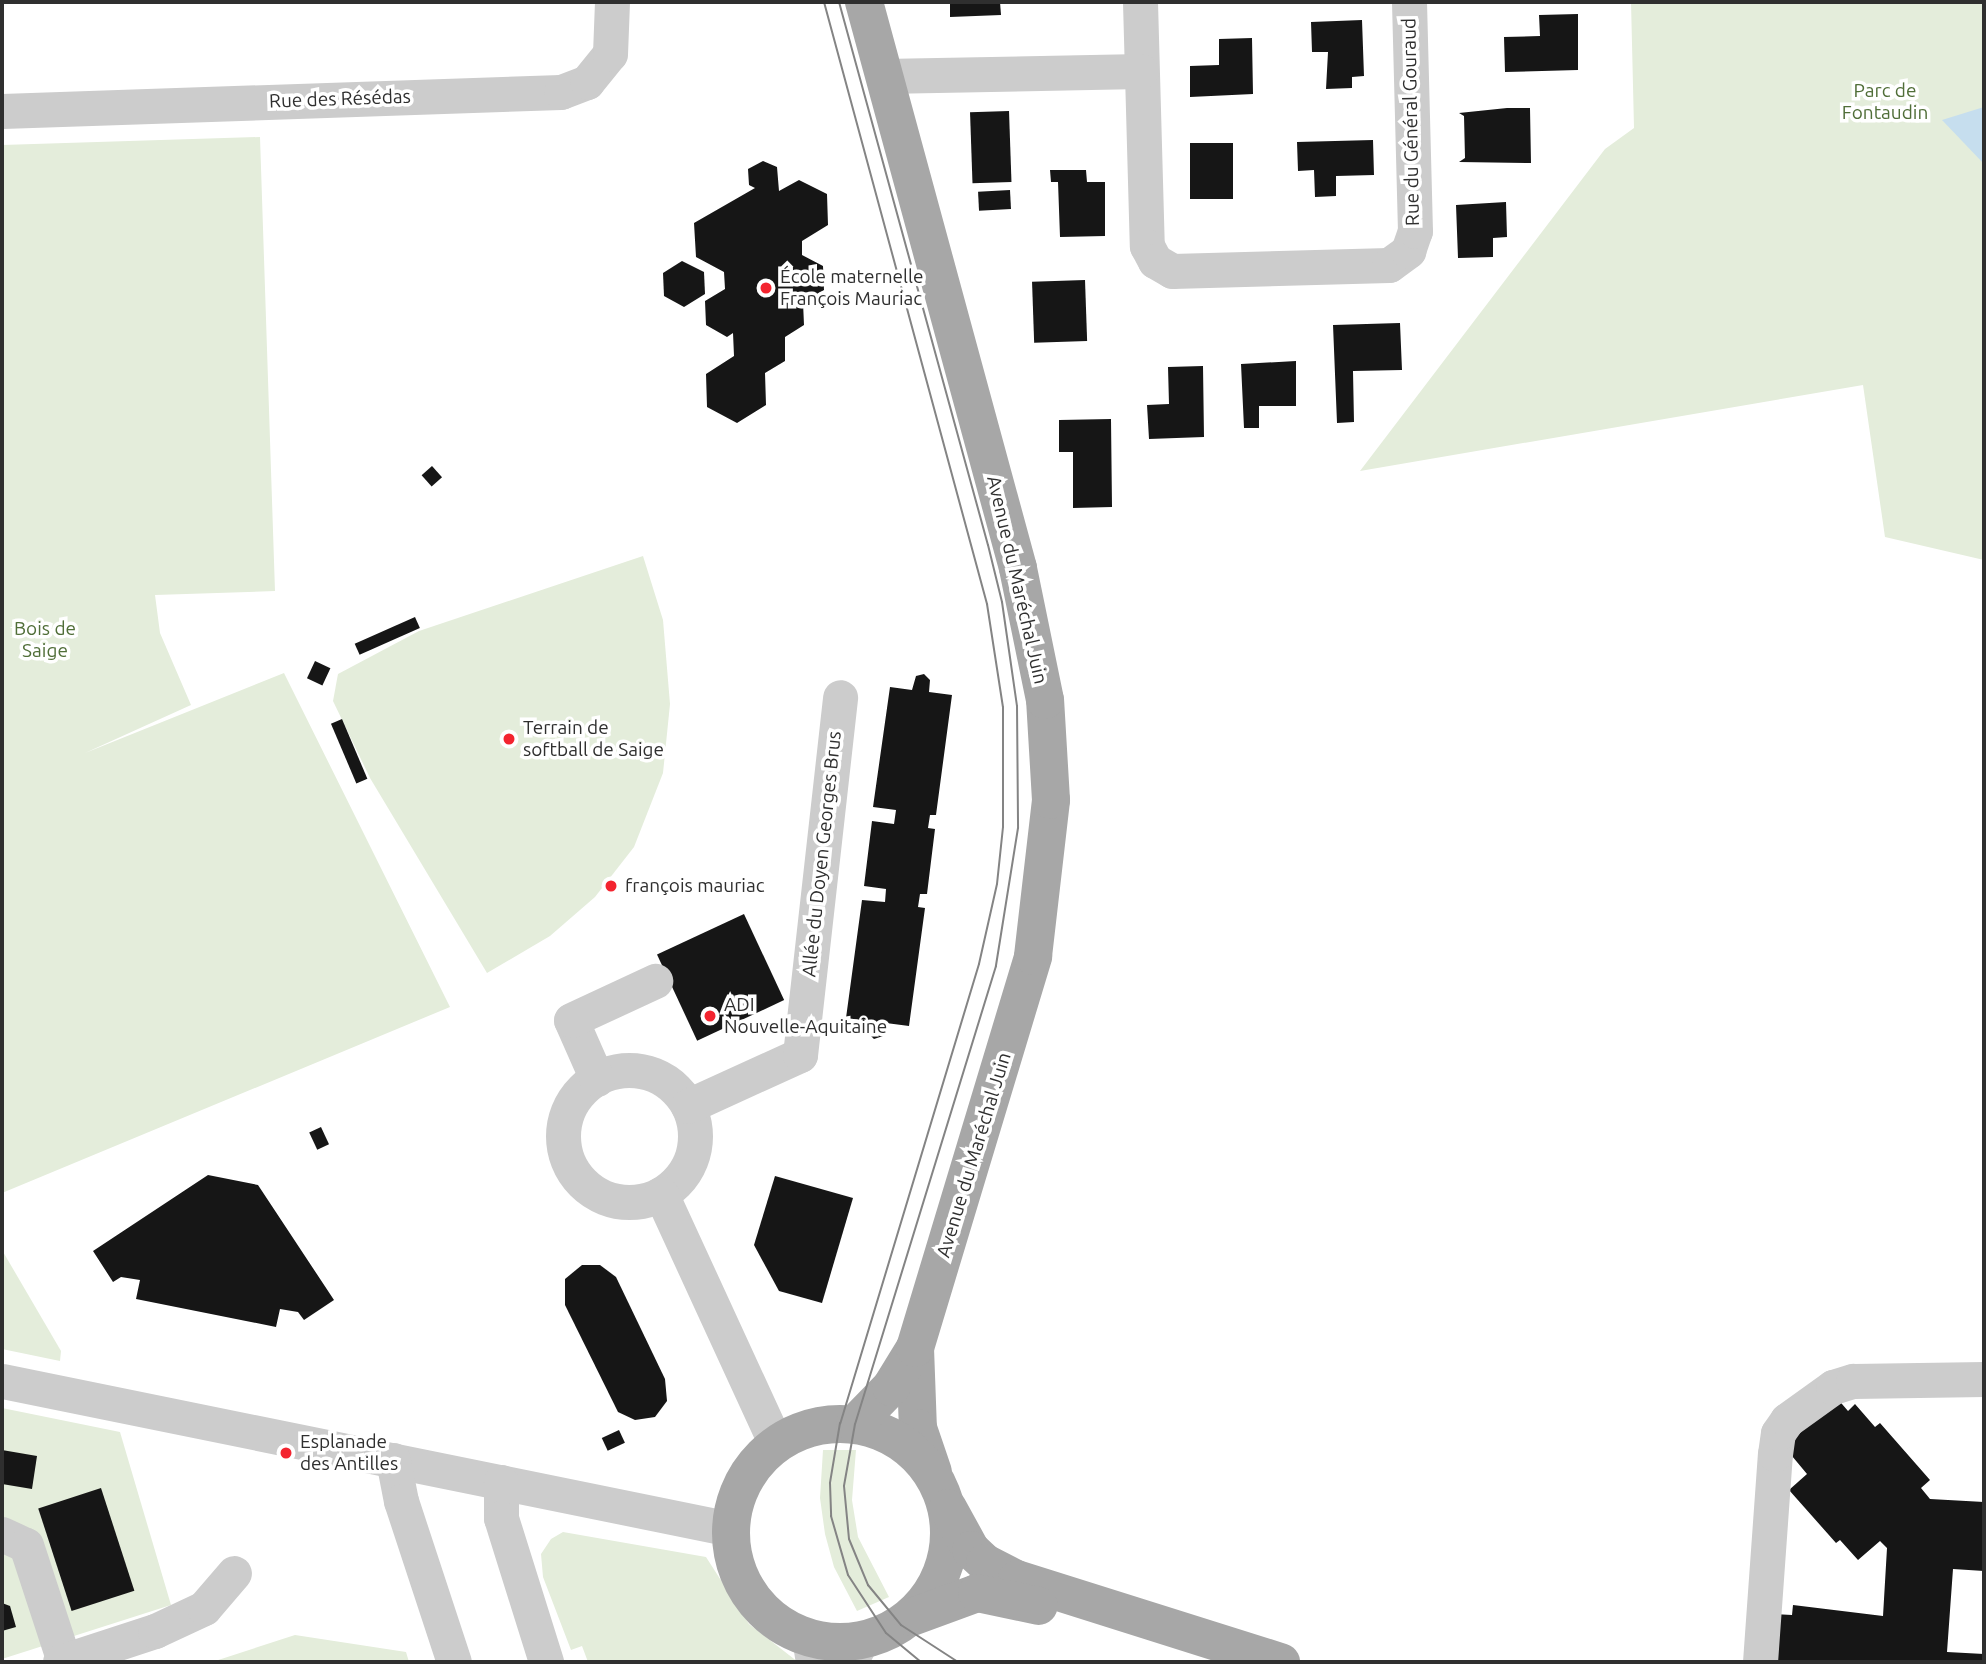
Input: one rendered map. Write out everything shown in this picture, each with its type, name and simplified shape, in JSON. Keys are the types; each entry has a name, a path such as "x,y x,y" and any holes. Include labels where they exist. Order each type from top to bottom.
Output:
{"main road":[{"name":"Avenue du Maréchal Juin","path":"855,1424 891,1387 915,1348 1033,956 1051,800 1045,700 1029,614 864,8"},
{"name":"Avenue du Maréchal Juin","path":"915,1348 918,1428 940,1490"},
{"path":"1215,1662 1017,1599 977,1593 910,1617 856,1651 835,1643 811,1650 772,1619 749,1594 735,1563 731,1529 744,1481 776,1444 802,1429 855,1424 886,1433 904,1444 940,1490 971,1550 985,1563 1017,1579 1281,1662"},
{"path":"910,1617 931,1595 945,1567 950,1537 940,1490"}],"street":[{"name":"Rue des Résédas","path":"2,111 562,92 587,82 606,62 613,33 612,2"},
{"name":"Rue du Général Gouraud","path":"1140,2 1147,246 1155,261 1172,271 1389,265 1408,251 1415,231 1409,2"},
{"path":"883,76 1140,71"},
{"name":"Allée du Doyen Georges Brus","path":"688,1106 800,1055 840,697"},
{"path":"597,1079 571,1020 655,981"},
{"path":"625,1070 645,1072 677,1090 688,1106 695,1146 683,1174 660,1194 640,1201 599,1195 569,1164 564,1142 565,1121 573,1101 597,1079 625,1070"},
{"path":"660,1194 776,1444"},
{"path":"1760,1662 1775,1454 1778,1433 1787,1420 1833,1387 1853,1381 1984,1379"},
{"path":"2,1381 731,1529"},
{"path":"393,1460 401,1501 454,1662"},
{"path":"501,1482 501,1518 546,1662"},
{"path":"2,1534 26,1545 62,1662 155,1631 204,1608 234,1573"}],"green space":[{"name":"Parc de Fontaudin","path":"1631,2 1984,2 1984,560 1885,537 1863,385 1360,471 1605,149 1634,128"},
{"name":"Bois de Saige","path":"260,137 275,591 155,595 160,633 191,705 85,753 284,673 450,1007 2,1193 2,145"},
{"name":"Terrain de softball de Saige","path":"643,556 663,620 670,704 663,773 634,847 595,897 550,936 487,973 370,778 333,701 338,674 419,631"},
{"path":"2,1250 61,1351 60,1361 2,1349"},
{"path":"2,1408 120,1432 171,1605 2,1659"},
{"path":"823,1450 856,1450 852,1500 858,1537 889,1597 857,1611 834,1567 825,1534 820,1498"},
{"path":"563,1532 706,1557 749,1624 798,1662 588,1662 582,1646 571,1650 543,1577 541,1554 551,1539"},
{"path":"295,1635 406,1652 409,1662 212,1662"}],"water":[{"path":"1984,107 1984,164 1942,120"}],"building":[{"path":"950,2 1000,2 1001,15 950,17"},
{"path":"1578,14 1578,70 1505,72 1504,37 1540,36 1539,15"},
{"path":"1362,20 1364,76 1352,77 1352,88 1326,89 1328,52 1312,52 1311,22"},
{"path":"1252,38 1253,94 1190,97 1190,66 1219,65 1219,39"},
{"path":"1530,108 1531,163 1459,162 1465,158 1464,116 1459,113"},
{"path":"1009,111 1011,182 973,183 970,112"},
{"path":"1373,140 1374,175 1336,176 1336,196 1315,197 1314,170 1298,171 1297,142"},
{"path":"1190,143 1233,143 1233,199 1190,199"},
{"path":"763,161 777,167 779,191 799,180 827,194 828,225 802,241 802,255 823,266 824,290 803,302 804,325 785,337 785,361 765,373 766,405 737,423 707,407 706,374 734,356 733,333 727,337 706,325 705,301 725,289 724,272 696,257 694,223 755,188 749,185 748,169"},
{"path":"1050,170 1086,170 1087,182 1105,182 1105,236 1060,237 1058,182 1051,182"},
{"path":"1010,190 1011,209 979,211 978,192"},
{"path":"1506,202 1507,237 1493,238 1493,257 1458,258 1456,205"},
{"path":"682,261 704,272 705,294 684,307 664,296 663,273"},
{"path":"1085,280 1087,341 1034,343 1032,282"},
{"path":"1400,323 1402,370 1353,371 1354,422 1337,423 1333,325"},
{"path":"1296,361 1296,406 1259,406 1259,428 1244,428 1241,364"},
{"path":"1203,366 1204,437 1149,439 1147,405 1169,404 1168,367"},
{"path":"1111,419 1112,507 1073,508 1073,452 1059,452 1059,420"},
{"path":"432,466 442,477 432,487 422,475"},
{"path":"415,617 420,628 360,655 355,644"},
{"path":"315,661 330,668 322,685 307,678"},
{"path":"924,674 930,680 929,692 952,695 936,815 930,815 928,828 935,829 927,894 920,894 918,907 925,908 909,1026 886,1023 883,1036 874,1039 868,1033 869,1021 846,1018 862,900 885,902 886,889 864,886 872,821 894,824 896,810 873,807 890,687 912,690 916,676"},
{"path":"342,719 367,779 356,784 331,724"},
{"path":"744,914 784,1000 697,1041 657,955"},
{"path":"321,1127 329,1144 317,1150 309,1132"},
{"path":"208,1175 258,1185 334,1300 304,1320 298,1312 280,1309 276,1327 136,1299 140,1280 121,1277 113,1282 93,1251"},
{"path":"775,1176 853,1198 822,1303 779,1291 754,1245"},
{"path":"582,1265 600,1265 616,1277 665,1379 667,1401 655,1417 635,1420 618,1412 565,1305 565,1279"},
{"path":"1836,1397 1848,1411 1855,1404 1875,1427 1880,1423 1930,1480 1921,1488 1930,1499 1984,1502 1984,1571 1953,1569 1947,1652 1984,1654 1984,1662 1771,1662 1774,1614 1792,1615 1793,1605 1883,1616 1887,1548 1880,1541 1858,1560 1840,1540 1836,1543 1789,1490 1807,1474 1782,1444"},
{"path":"619,1430 625,1443 608,1451 602,1438"},
{"path":"2,1450 37,1456 32,1489 2,1484"},
{"path":"101,1488 134,1591 72,1611 38,1508"},
{"path":"2,1603 10,1606 16,1627 2,1631"}],"tram line":[{"path":"824,2 987,604 1003,707 1003,827 997,884 979,964 840,1423 830,1483 831,1516 848,1575 886,1633 921,1662"},
{"path":"839,2 988,545 1002,602 1017,706 1018,828 996,966 855,1424 844,1486 849,1539 868,1585 901,1625 958,1662"}],"place":[{"name":"École maternelle François Mauriac","path":"766,288"},
{"name":"Terrain de softball de Saige","path":"509,739"},
{"name":"françois mauriac","path":"611,886"},
{"name":"ADI Nouvelle-Aquitaine","path":"710,1016"},
{"name":"Esplanade des Antilles","path":"286,1453"}]}
